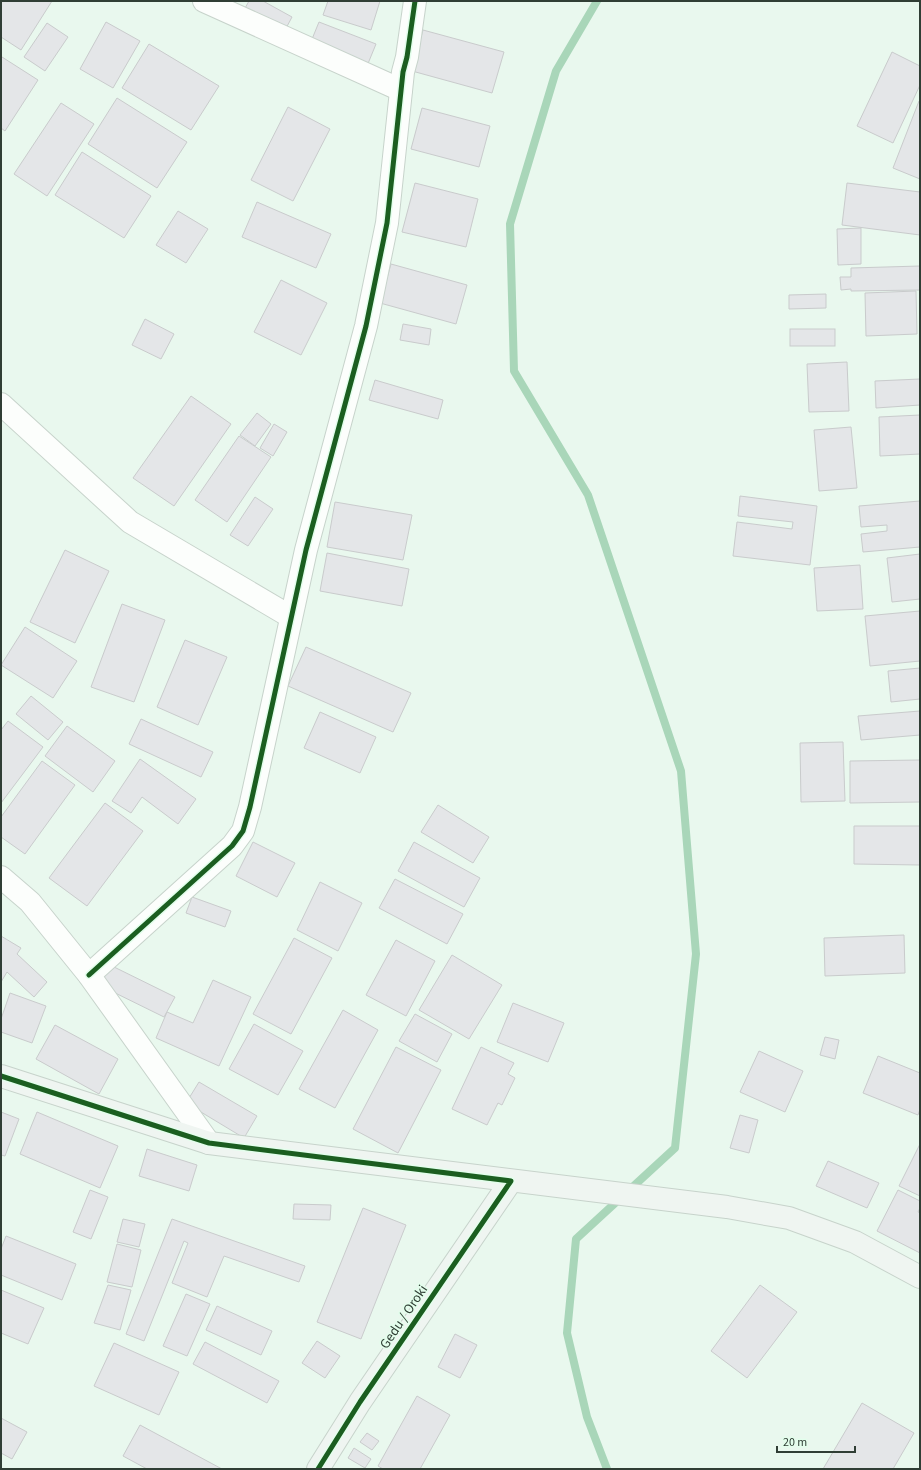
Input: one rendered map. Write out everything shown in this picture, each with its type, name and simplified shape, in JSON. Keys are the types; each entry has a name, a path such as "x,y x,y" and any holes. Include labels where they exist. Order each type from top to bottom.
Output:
{"street":[{"path":"204,1 401,90"},
{"path":"89,975 232,846 243,831 250,807 306,550 366,326 387,223 401,90 415,1"},
{"path":"1,404 130,522 291,618"},
{"path":"1,877 30,902 89,975 209,1143"},
{"path":"1,1076 209,1143 565,1186 727,1207 789,1218 855,1242 920,1277"},
{"name":"Gedu / Oroki","path":"318,1469 360,1402 512,1180"}],"building":[{"path":"2,1 52,1 21,50 1,37"},
{"path":"249,1 263,1 292,17 284,32 244,10"},
{"path":"328,1 380,1 371,30 323,15"},
{"path":"106,22 140,41 113,88 80,69"},
{"path":"319,22 376,44 367,66 310,44"},
{"path":"47,23 68,37 45,71 24,57"},
{"path":"423,30 504,52 492,93 412,71"},
{"path":"149,44 219,86 191,130 122,88"},
{"path":"892,52 920,66 920,85 893,143 857,126"},
{"path":"2,57 38,80 5,131 1,128"},
{"path":"117,98 187,142 157,188 88,144"},
{"path":"919,101 920,102 920,179 893,168"},
{"path":"61,103 94,124 47,196 14,174"},
{"path":"288,107 330,129 293,201 251,180"},
{"path":"422,108 490,126 479,167 411,149"},
{"path":"82,152 151,196 124,238 55,195"},
{"path":"415,183 478,199 466,247 402,232"},
{"path":"847,183 920,192 920,235 842,225"},
{"path":"257,202 331,234 316,268 242,237"},
{"path":"178,211 208,229 186,263 156,245"},
{"path":"861,228 861,264 838,265 837,229"},
{"path":"391,264 467,285 456,324 380,303"},
{"path":"920,266 920,290 841,290 840,277 851,277 851,268"},
{"path":"281,280 327,303 301,355 254,332"},
{"path":"916,291 917,334 866,336 865,293"},
{"path":"826,294 826,308 789,309 789,295"},
{"path":"145,319 174,334 161,359 132,345"},
{"path":"403,324 431,329 429,345 400,340"},
{"path":"790,329 835,329 835,346 790,346"},
{"path":"847,362 849,411 809,412 807,364"},
{"path":"920,379 920,405 876,408 875,381"},
{"path":"375,380 443,400 438,419 369,400"},
{"path":"191,396 231,424 174,506 133,478"},
{"path":"257,413 271,424 255,446 240,435"},
{"path":"920,415 920,454 880,456 879,417"},
{"path":"274,424 287,432 273,456 260,448"},
{"path":"851,427 857,488 819,491 814,430"},
{"path":"239,436 271,457 227,522 195,500"},
{"path":"740,496 817,506 810,565 733,556 737,522 792,529 793,522 738,516"},
{"path":"255,497 273,509 248,546 230,535"},
{"path":"920,501 920,547 863,552 861,534 887,531 887,525 861,527 859,506"},
{"path":"335,502 412,515 403,560 327,547"},
{"path":"65,550 109,571 75,643 30,622"},
{"path":"327,553 409,569 402,606 320,591"},
{"path":"920,554 920,599 892,602 887,558"},
{"path":"860,565 863,609 817,611 814,568"},
{"path":"122,604 165,620 134,702 91,687"},
{"path":"920,611 920,661 870,666 865,616"},
{"path":"25,627 77,661 53,698 1,665"},
{"path":"185,640 227,657 198,725 157,707"},
{"path":"306,647 411,693 393,732 288,686"},
{"path":"920,668 920,699 891,702 888,671"},
{"path":"31,696 63,722 48,740 16,714"},
{"path":"920,711 920,735 861,740 858,716"},
{"path":"320,712 376,737 360,773 304,748"},
{"path":"141,719 213,752 201,777 129,744"},
{"path":"8,721 43,747 1,803 1,730"},
{"path":"67,726 115,761 93,792 45,756"},
{"path":"843,742 845,801 801,802 800,743"},
{"path":"140,759 196,799 178,824 142,797 131,813 112,801"},
{"path":"920,760 920,802 850,803 850,761"},
{"path":"42,761 75,785 25,854 1,837 1,817"},
{"path":"105,803 143,831 87,906 49,878"},
{"path":"438,805 489,837 473,863 421,832"},
{"path":"854,826 920,826 920,865 854,864"},
{"path":"253,842 295,863 277,897 236,876"},
{"path":"414,842 480,878 464,907 398,871"},
{"path":"395,879 463,914 447,944 379,908"},
{"path":"320,882 362,903 338,951 297,930"},
{"path":"192,897 231,911 225,927 186,913"},
{"path":"904,935 905,973 825,976 824,938"},
{"path":"1,936 21,948 17,954 47,982 34,997 7,972 1,982"},
{"path":"294,938 332,958 291,1034 253,1014"},
{"path":"396,940 435,961 406,1016 366,995"},
{"path":"452,955 502,985 469,1039 419,1010"},
{"path":"110,965 175,997 164,1017 99,985"},
{"path":"213,980 251,997 219,1066 156,1038 167,1012 193,1023"},
{"path":"10,993 46,1006 32,1043 1,1032 1,1019"},
{"path":"513,1003 564,1023 548,1062 497,1042"},
{"path":"343,1010 378,1030 335,1108 299,1089"},
{"path":"415,1014 452,1034 437,1062 399,1041"},
{"path":"254,1024 303,1051 278,1095 229,1069"},
{"path":"55,1025 118,1059 99,1094 36,1059"},
{"path":"825,1037 839,1040 835,1059 820,1055"},
{"path":"396,1047 441,1070 398,1153 353,1129"},
{"path":"481,1047 514,1063 508,1074 515,1078 502,1105 498,1103 487,1125 452,1109"},
{"path":"759,1051 803,1071 785,1112 740,1092"},
{"path":"878,1056 920,1073 920,1109 918,1115 863,1093"},
{"path":"199,1082 257,1116 244,1138 186,1103"},
{"path":"1,1112 19,1119 5,1156 1,1155"},
{"path":"37,1112 118,1146 100,1188 20,1154"},
{"path":"740,1115 758,1120 749,1153 730,1148"},
{"path":"920,1144 920,1196 899,1186"},
{"path":"147,1149 197,1165 189,1191 139,1176"},
{"path":"828,1161 879,1183 867,1208 816,1186"},
{"path":"90,1190 108,1197 91,1239 73,1232"},
{"path":"898,1190 920,1201 920,1208 918,1212 920,1213 920,1253 877,1231"},
{"path":"294,1204 331,1205 330,1220 293,1219"},
{"path":"363,1208 406,1225 361,1339 317,1322"},
{"path":"123,1219 145,1224 139,1247 117,1242"},
{"path":"172,1219 305,1266 299,1282 224,1256 207,1297 172,1283 188,1243 184,1241 144,1341 126,1334"},
{"path":"6,1236 76,1264 62,1300 1,1275 1,1249"},
{"path":"117,1244 141,1250 132,1287 107,1282"},
{"path":"108,1285 131,1290 120,1330 94,1323"},
{"path":"760,1285 797,1312 747,1378 711,1351"},
{"path":"1,1290 44,1308 28,1344 1,1333"},
{"path":"186,1294 210,1304 187,1356 163,1346"},
{"path":"217,1306 272,1331 261,1355 206,1330"},
{"path":"455,1334 477,1345 460,1378 438,1367"},
{"path":"317,1341 340,1356 325,1378 302,1363"},
{"path":"205,1342 279,1381 267,1403 193,1364"},
{"path":"114,1343 179,1372 159,1415 94,1386"},
{"path":"417,1396 450,1415 420,1469 383,1469 378,1466"},
{"path":"862,1403 914,1433 893,1469 823,1469"},
{"path":"1,1418 27,1432 12,1459 1,1453"},
{"path":"140,1425 222,1469 147,1469 123,1456"},
{"path":"367,1433 379,1441 372,1450 360,1442"},
{"path":"354,1448 371,1459 365,1468 348,1458"}],"waterway":[{"path":"597,1 556,71 510,224 514,371 588,495 681,771 696,954 675,1148 576,1239 567,1333 587,1417 607,1469"}],"cycle path":[{"path":"89,975 232,846 243,831 250,807 306,550 366,326 387,223 403,72 407,57 415,1"},
{"path":"1,1076 209,1143 511,1181 360,1402 318,1469"}]}
